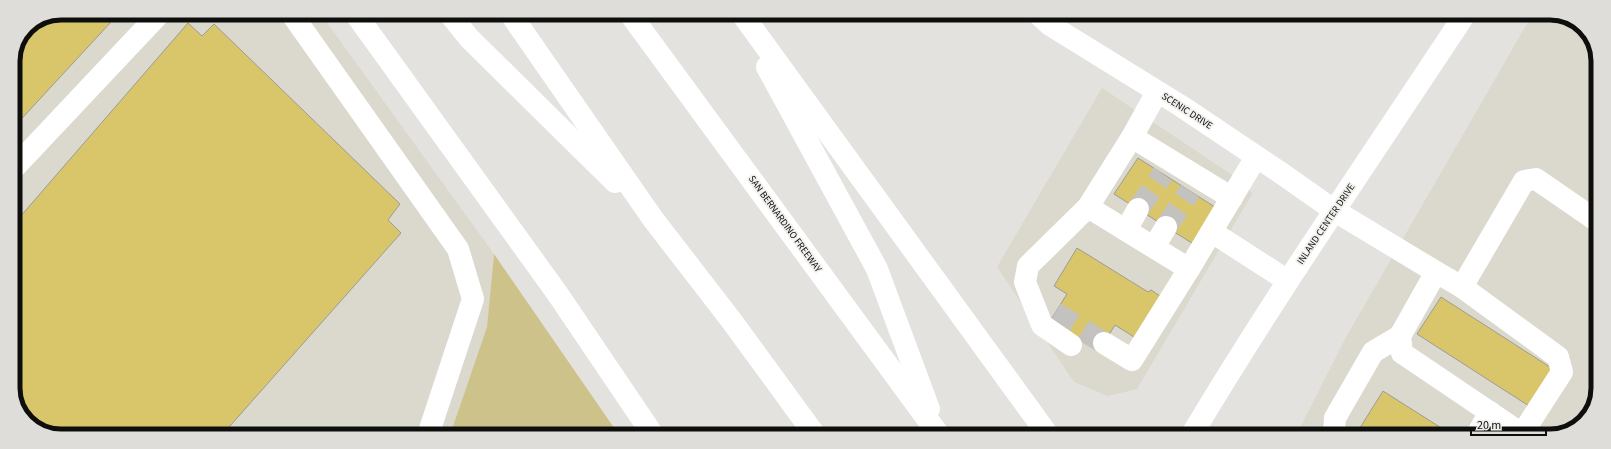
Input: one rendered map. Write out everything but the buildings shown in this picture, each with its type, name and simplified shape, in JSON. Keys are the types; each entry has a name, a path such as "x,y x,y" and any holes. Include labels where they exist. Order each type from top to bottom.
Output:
{"main road":[{"path":"20,161 149,20"},
{"path":"296,20 458,249 473,299 430,429"},
{"path":"360,20 557,293 649,429"},
{"path":"455,20 469,38 653,219"},
{"path":"514,20 653,219 731,320 811,429"},
{"name":"SAN BERNARDINO FREEWAY","path":"634,20 935,429"},
{"path":"741,20 877,269 937,429"},
{"path":"746,20 1043,429"},
{"name":"SCENIC DRIVE","path":"1045,20 1050,25 1157,92 1256,157 1335,211 1462,287 1558,357 1562,372 1525,429"},
{"name":"INLAND CENTER DRIVE","path":"1195,429 1240,354 1461,20"},
{"path":"1071,346 1042,325 1025,282 1028,266 1088,207 1132,137 1157,92"},
{"path":"1132,137 1167,167 1194,185 1232,198"},
{"path":"1104,343 1132,360 1212,232 1256,157"},
{"path":"1462,287 1524,181 1536,179 1591,217"},
{"path":"1088,207 1189,269"},
{"path":"1126,230 1138,209"},
{"path":"1154,247 1166,227"},
{"path":"1212,232 1288,281"},
{"path":"1334,429 1335,418 1373,352 1400,336 1436,272"},
{"path":"1032,298 1055,313"},
{"path":"1400,336 1402,353 1490,412 1480,429"},
{"name":"SCENIC DRIVE","path":"1490,412 1515,429"}],"shaded area":[{"path":"61,20 325,20 494,254 487,327 452,429 56,429 50,428 38,422 25,409 20,391 20,61 23,45 27,38 38,27 45,23"},
{"path":"1529,20 1555,20 1561,21 1573,27 1586,40 1591,58 1591,393 1590,399 1584,411 1571,424 1555,429 1300,429 1345,339"},
{"path":"1102,88 1247,185 1252,194 1137,389 1108,396 1074,382 997,267"},
{"path":"494,254 615,429 452,429 487,327"}],"tunnel":[{"path":"1138,209 1163,174"},
{"path":"1166,227 1190,191"},
{"path":"1055,313 1104,343"}]}
